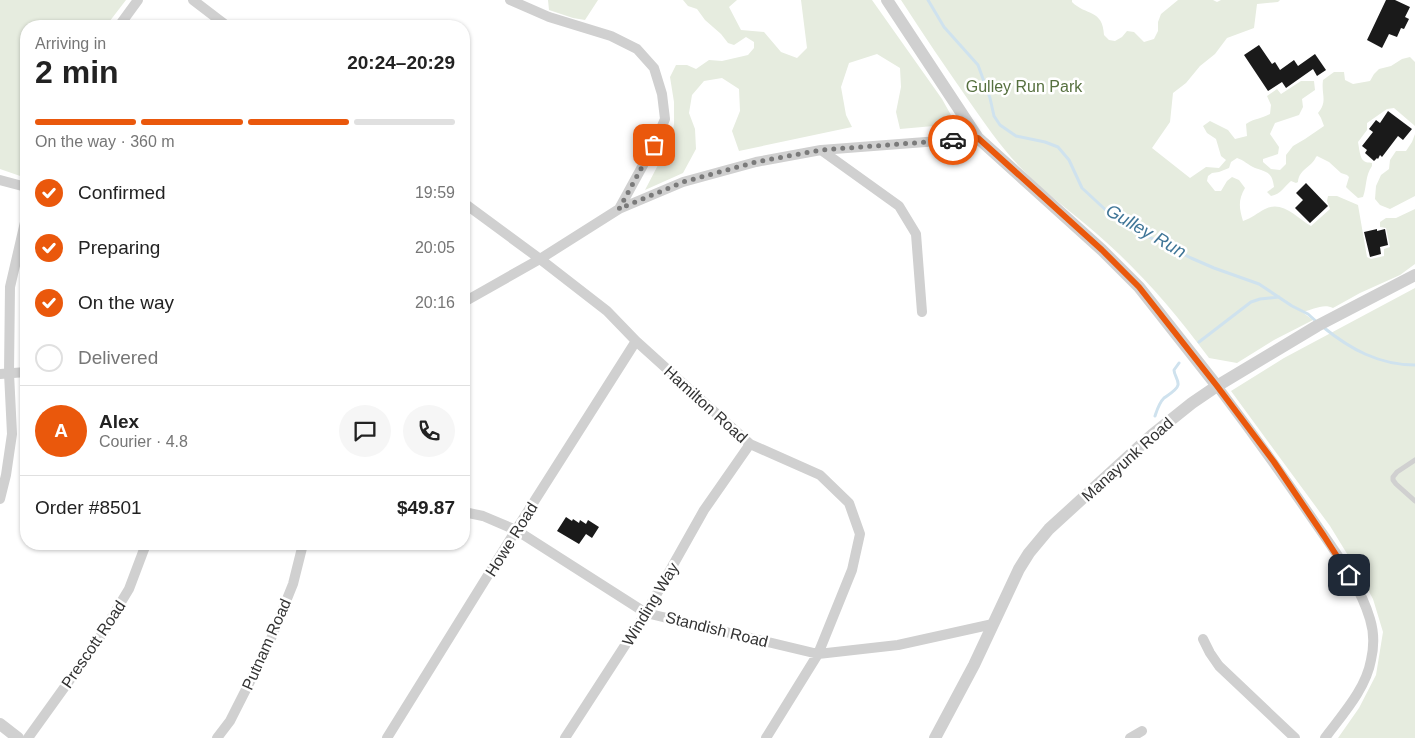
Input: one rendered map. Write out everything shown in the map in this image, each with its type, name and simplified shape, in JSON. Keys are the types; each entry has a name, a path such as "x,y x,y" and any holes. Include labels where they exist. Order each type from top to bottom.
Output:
{"street":[{"path":"123,20 138,0"},
{"path":"193,0 219,20"},
{"path":"510,0 550,17 611,36 637,49 654,68 662,94 665,119 654,145 619,209"},
{"path":"887,0 978,138 1102,250 1139,287 1274,462 1356,585 1371,621 1373,633 1371,661 1359,690 1325,738"},
{"path":"470,299 540,259 619,209 683,182 756,162 821,150 978,138"},
{"path":"821,150 900,206 916,234 922,312"},
{"path":"0,180 20,185"},
{"name":"Hamilton Road","path":"470,207 607,311 750,444 820,475 849,503 860,534 852,570 818,654 766,738"},
{"path":"0,499 6,475 12,434 5,374 10,287 20,244"},
{"name":"Manayunk Road","path":"935,738 974,666 1019,569 1029,553 1049,529 1152,435 1192,403 1320,324 1415,275"},
{"name":"Howe Road","path":"387,738 636,340"},
{"path":"5,374 20,373"},
{"name":"Winding Way","path":"565,738 646,613 704,510 750,444"},
{"name":"Standish Road","path":"470,513 483,516 516,530 646,613 818,654 898,645 993,624"},
{"name":"Prescott Road","path":"28,738 97,642 129,589 144,550"},
{"name":"Putnam Road","path":"217,738 230,721 268,646 293,584 302,550"},
{"path":"1203,640 1219,666 1295,738"},
{"path":"1,727 18,738"},
{"path":"1130,738 1142,731"}],"lane":[{"path":"1415,460 1397,472 1393,476 1393,480 1415,501"}],"green space":[{"path":"0,0 126,0 111,20 20,20 20,176 0,169"},
{"path":"548,0 598,0 585,20 549,10"},
{"path":"683,0 737,0 729,7 741,30 764,32 781,52 797,58 807,48 801,0 872,0 942,99 956,124 900,129 896,112 901,87 900,68 877,54 849,63 841,87 846,115 852,127 739,151 732,131 740,111 739,89 722,78 704,81 692,95 689,113 695,129 696,149 683,173 645,190 671,140 674,124 674,102 670,77 676,65 687,65 696,69 709,60 722,61 748,55 754,48 754,42 746,37 734,45 728,43 697,9 688,6"},
{"name":"Gulley Run Park","path":"901,0 1072,0 1077,6 1093,14 1101,21 1104,35 1109,40 1115,41 1127,31 1134,32 1144,42 1154,39 1158,31 1158,22 1161,14 1178,0 1213,0 1217,2 1221,0 1280,0 1278,2 1257,4 1254,28 1227,38 1215,54 1200,66 1186,83 1173,93 1170,122 1152,148 1190,178 1206,167 1219,168 1226,160 1221,156 1216,139 1207,133 1203,126 1210,121 1228,130 1235,139 1247,136 1246,124 1270,114 1271,105 1267,96 1277,89 1281,94 1301,81 1314,81 1315,90 1302,99 1303,107 1299,115 1275,123 1270,134 1279,147 1278,154 1263,159 1263,162 1271,169 1280,170 1286,164 1286,155 1293,146 1324,126 1318,113 1323,105 1323,80 1334,72 1344,72 1345,80 1353,84 1370,81 1379,69 1391,66 1402,59 1410,57 1415,62 1415,126 1394,108 1387,109 1367,123 1367,130 1358,142 1363,160 1372,163 1363,197 1358,198 1346,187 1349,177 1347,175 1341,173 1329,162 1317,156 1303,171 1298,182 1291,181 1280,192 1271,196 1267,192 1274,187 1270,175 1237,158 1231,162 1229,168 1208,176 1207,181 1215,191 1221,191 1232,177 1239,180 1245,188 1240,204 1243,221 1265,209 1277,207 1289,211 1311,226 1330,209 1327,201 1328,196 1337,196 1358,205 1367,257 1371,259 1384,256 1384,249 1390,247 1386,228 1380,227 1380,222 1386,218 1396,218 1415,209 1415,264 1400,275 1360,293 1333,308 1322,307 1302,312 1313,320 1274,340 1237,363 1209,358 1173,312 1134,269 1095,232 1040,187 1013,159 975,110"},
{"path":"1415,134 1415,196 1390,209 1380,205 1375,199 1376,186 1381,175 1389,169 1390,160 1396,151 1406,151"},
{"path":"1415,288 1415,738 1338,738 1359,708 1376,675 1383,632 1373,599 1330,526 1231,391 1284,358"}],"building":[{"path":"1386,0 1395,0 1410,7 1405,17 1409,19 1404,29 1401,28 1397,37 1389,34 1382,48 1367,40"},
{"path":"1259,45 1272,64 1275,62 1280,70 1294,60 1298,66 1315,54 1326,70 1317,76 1313,69 1286,88 1282,82 1268,91 1244,55"},
{"path":"1388,111 1412,129 1403,140 1398,136 1382,157 1380,155 1374,161 1365,153 1367,150 1362,146 1373,132 1369,129 1376,120 1380,123"},
{"path":"1306,183 1328,206 1310,223 1295,208 1303,200 1296,193"},
{"path":"1377,229 1377,231 1385,229 1388,245 1380,247 1381,254 1370,257 1364,232"},
{"path":"566,517 579,523 580,520 586,524 588,520 599,527 592,538 586,534 579,544 557,531"}],"waterway":[{"name":"Gulley Run","path":"928,0 944,27 978,65 990,98 994,116 1000,125 1016,136 1045,142 1058,147 1069,160 1082,188 1109,213 1147,236 1191,258 1259,284 1292,306 1308,314 1318,323"},
{"path":"1199,342 1251,302 1279,297"},
{"name":"Gulley Run","path":"1323,327 1354,349 1377,359 1415,365"},
{"path":"1155,416 1162,400 1174,391 1178,385 1174,370 1179,363"}],"way so far":[{"path":"654,145 619,209 683,182 756,162 821,150 953,140"}],"route":[{"path":"953,140 978,138 1102,250 1139,287 1274,462 1349,575"}]}
